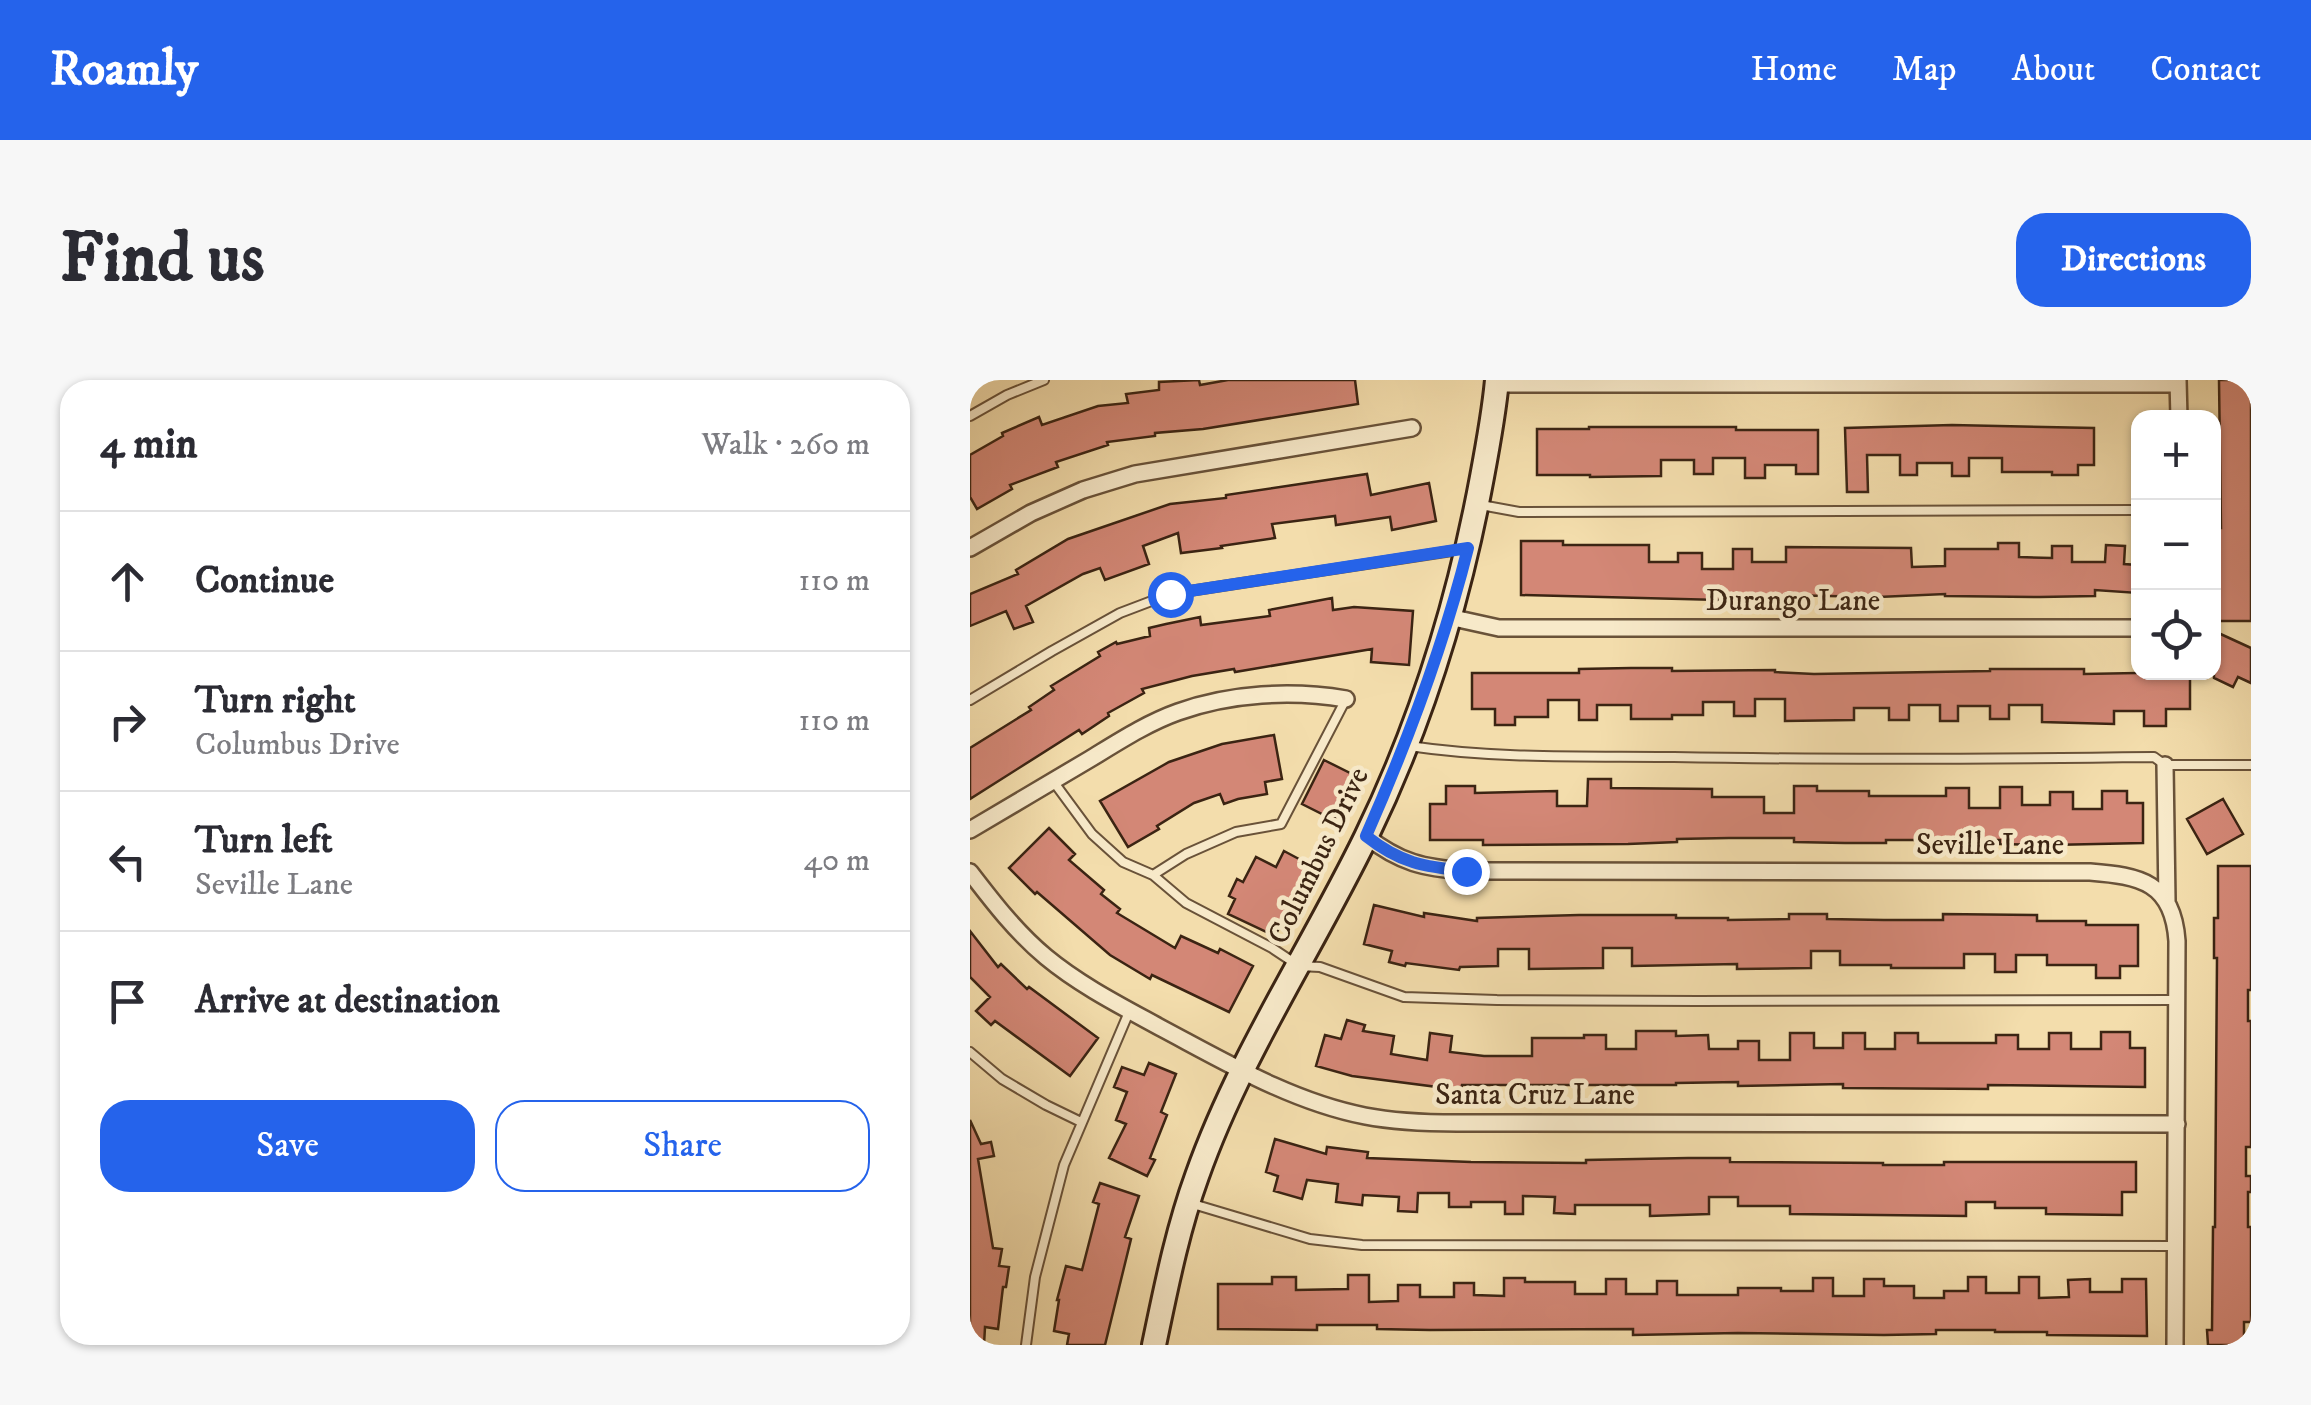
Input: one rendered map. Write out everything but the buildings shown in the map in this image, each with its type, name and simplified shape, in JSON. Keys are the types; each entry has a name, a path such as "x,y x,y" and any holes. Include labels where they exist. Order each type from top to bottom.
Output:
{"street":[{"path":"1496,382 2178,382 2179,410"},
{"name":"Columbus Drive","path":"1154,1345 1188,1202 1208,1149 1242,1071 1366,836 1438,656 1468,548 1496,382"},
{"path":"970,548 1030,514 1136,474 1412,428"},
{"name":"Durango Lane","path":"1449,616 1499,628 2131,628"},
{"path":"970,830 1158,720 1206,704 1278,694 1319,694 1346,699"},
{"path":"2165,766 2167,902 2176,928 2175,1345"},
{"name":"Seville Lane","path":"1366,836 1386,852 1410,862 1466,871 2090,872 2146,882 2162,893 2167,902"},
{"name":"Santa Cruz Lane","path":"970,872 1004,916 1047,958 1105,997 1242,1071 1345,1111 1421,1122 2177,1124"}],"lane":[{"path":"970,416 1044,380"},
{"path":"1477,504 1519,512 2131,510"},
{"path":"970,700 1052,650 1120,614 1170,594 1468,548"},
{"path":"1153,875 1186,854 1236,832 1281,824 1346,699"},
{"path":"1404,745 1529,757 2154,757 2165,766 2251,765"},
{"path":"1053,781 1092,834 1122,862 1153,875 1186,903 1298,966 1320,967 1404,997 2177,1000"},
{"path":"1026,1345 1035,1278 1064,1165 1130,1010"},
{"path":"970,1052 1002,1080 1081,1122"},
{"path":"1188,1202 1310,1239 1362,1245 2176,1246"}],"route":[{"path":"1170,594 1468,548 1438,656 1366,836 1386,852 1410,862 1466,871"}]}
